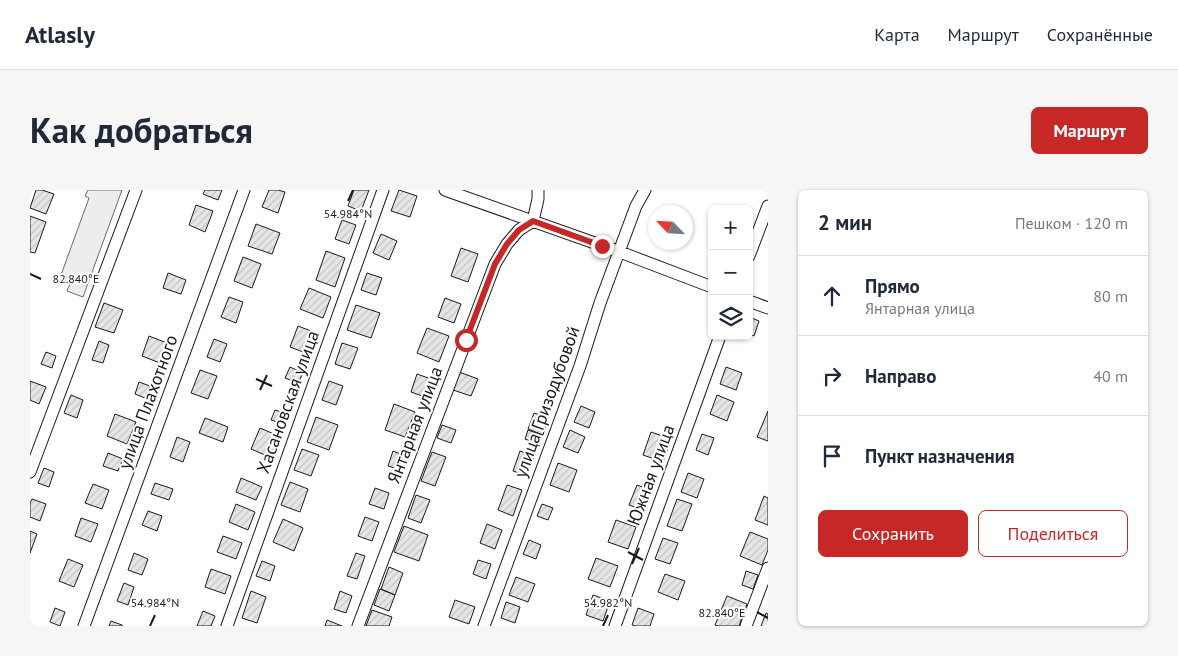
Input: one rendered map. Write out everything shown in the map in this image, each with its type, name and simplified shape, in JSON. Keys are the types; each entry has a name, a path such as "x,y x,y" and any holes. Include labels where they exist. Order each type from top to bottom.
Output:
{"street":[{"path":"30,472 136,190"},
{"name":"улица Плахотного","path":"84,626 244,190"},
{"name":"Хасановская улица","path":"227,626 383,190"},
{"path":"445,190 708,285"},
{"path":"533,221 538,190"},
{"name":"улица Гризодубовой","path":"484,626 580,366 600,303 636,206 645,190"},
{"path":"751,250 768,206"},
{"name":"Янтарная улица","path":"358,626 495,264 507,244 519,230 533,221"},
{"path":"753,302 768,308"},
{"name":"Южная улица","path":"614,626 719,340"},
{"path":"746,626 768,568"}],"shaded area":[{"path":"88,190 122,190 83,297 67,291 72,279 61,275 89,198 85,196"}],"building":[{"path":"36,190 54,194 46,214 30,208"},
{"path":"205,190 222,190 218,200 203,194"},
{"path":"269,190 285,192 278,213 262,207"},
{"path":"354,190 369,190 361,211 348,206"},
{"path":"399,190 417,196 410,217 391,211"},
{"path":"196,205 213,211 205,232 189,225"},
{"path":"30,216 46,222 35,253 30,252"},
{"path":"342,220 356,225 349,244 335,239"},
{"path":"256,224 280,233 272,254 248,246"},
{"path":"381,234 397,241 389,260 373,253"},
{"path":"461,248 478,254 468,282 451,276"},
{"path":"326,251 345,258 335,287 316,280"},
{"path":"243,257 261,264 252,288 234,281"},
{"path":"168,273 186,280 181,294 163,288"},
{"path":"367,273 382,278 376,295 361,290"},
{"path":"309,288 331,297 323,318 300,309"},
{"path":"229,297 243,302 236,323 221,317"},
{"path":"445,298 461,304 454,323 438,317"},
{"path":"104,303 123,310 114,333 95,327"},
{"path":"356,305 380,313 371,338 347,330"},
{"path":"753,319 759,321 753,336"},
{"path":"298,326 319,334 311,355 290,347"},
{"path":"427,328 449,336 439,362 417,353"},
{"path":"149,336 167,343 160,363 142,356"},
{"path":"214,339 227,344 220,362 207,357"},
{"path":"99,341 109,345 103,363 92,360"},
{"path":"342,343 358,348 350,369 335,364"},
{"path":"46,352 56,356 52,368 41,364"},
{"path":"290,367 303,373 298,383 285,378"},
{"path":"726,367 742,373 736,390 720,384"},
{"path":"200,370 217,376 208,399 191,393"},
{"path":"459,372 478,379 471,396 453,390"},
{"path":"417,374 431,379 425,397 411,392"},
{"path":"30,381 46,387 39,404 30,400"},
{"path":"329,381 343,386 336,405 322,400"},
{"path":"139,382 150,386 145,398 135,394"},
{"path":"71,395 83,400 77,418 64,413"},
{"path":"717,395 734,402 727,421 710,414"},
{"path":"394,404 415,412 405,437 385,430"},
{"path":"581,406 595,412 589,428 574,422"},
{"path":"275,410 284,413 280,423 271,420"},
{"path":"768,411 768,441 757,437"},
{"path":"534,413 548,418 543,435 528,429"},
{"path":"115,414 136,422 127,444 107,436"},
{"path":"316,417 338,425 329,450 307,442"},
{"path":"205,418 228,427 223,442 199,433"},
{"path":"442,425 456,430 451,443 437,438"},
{"path":"260,428 281,437 272,458 251,449"},
{"path":"528,430 542,435 539,444 525,439"},
{"path":"570,430 585,437 578,453 563,447"},
{"path":"651,432 671,439 663,462 643,455"},
{"path":"702,434 714,438 708,455 696,450"},
{"path":"177,437 190,442 183,462 170,457"},
{"path":"302,449 319,455 311,476 294,470"},
{"path":"393,451 403,455 398,469 388,466"},
{"path":"520,451 534,456 527,476 513,471"},
{"path":"432,452 446,457 435,486 421,481"},
{"path":"108,453 123,459 118,471 103,466"},
{"path":"558,463 577,470 569,492 550,485"},
{"path":"44,468 54,472 49,487 38,483"},
{"path":"688,473 704,479 697,498 681,492"},
{"path":"241,478 262,487 256,500 236,492"},
{"path":"290,482 308,489 300,512 281,505"},
{"path":"155,483 173,489 169,500 151,494"},
{"path":"93,484 109,490 102,509 85,503"},
{"path":"507,485 522,490 513,516 498,510"},
{"path":"637,485 651,490 643,510 629,505"},
{"path":"375,488 389,493 384,509 369,504"},
{"path":"416,495 430,500 421,523 408,518"},
{"path":"764,496 768,498 768,525 755,520"},
{"path":"32,499 46,504 40,521 30,517 30,503"},
{"path":"677,499 692,504 682,531 667,526"},
{"path":"236,504 255,512 248,530 229,522"},
{"path":"542,504 553,508 548,520 537,516"},
{"path":"148,511 162,516 157,531 142,525"},
{"path":"365,517 379,522 372,541 358,536"},
{"path":"81,518 98,524 91,542 75,536"},
{"path":"283,519 303,528 294,551 273,542"},
{"path":"616,520 636,527 628,549 608,542"},
{"path":"487,524 502,530 495,549 480,543"},
{"path":"404,526 428,535 419,561 394,552"},
{"path":"30,531 37,534 30,553"},
{"path":"750,532 768,539 768,550 762,565 740,556"},
{"path":"223,536 242,543 236,559 217,552"},
{"path":"663,538 678,543 670,564 655,559"},
{"path":"529,540 541,545 536,559 523,554"},
{"path":"134,553 148,559 142,575 128,570"},
{"path":"356,553 365,556 357,579 347,576"},
{"path":"596,558 618,566 610,587 588,579"},
{"path":"68,559 83,565 74,587 59,581"},
{"path":"478,560 491,564 486,579 473,574"},
{"path":"262,561 275,566 270,581 256,576"},
{"path":"389,567 403,573 395,595 381,589"},
{"path":"211,569 231,576 225,594 205,587"},
{"path":"746,571 758,575 753,589 742,585"},
{"path":"665,574 685,581 678,600 658,592"},
{"path":"516,577 535,584 528,602 509,595"},
{"path":"124,583 134,587 128,605 117,601"},
{"path":"380,589 395,595 389,611 374,605"},
{"path":"251,591 266,597 257,623 242,618"},
{"path":"340,591 352,596 346,613 334,609"},
{"path":"593,595 610,601 603,621 586,615"},
{"path":"727,596 747,604 739,626 715,625"},
{"path":"455,600 475,607 469,624 449,617"},
{"path":"506,602 520,607 515,623 501,618"},
{"path":"55,608 65,612 60,626 50,622"},
{"path":"638,608 654,614 650,626 632,625"},
{"path":"372,610 392,617 389,626 366,626"},
{"path":"203,611 215,616 211,626 197,626"},
{"path":"766,613 768,614 768,626 761,626"},
{"path":"327,620 342,626 325,626"},
{"path":"111,621 122,625 122,626 109,626"}],"route":[{"path":"466,340 495,264 507,244 519,230 533,221 602,246"}]}
